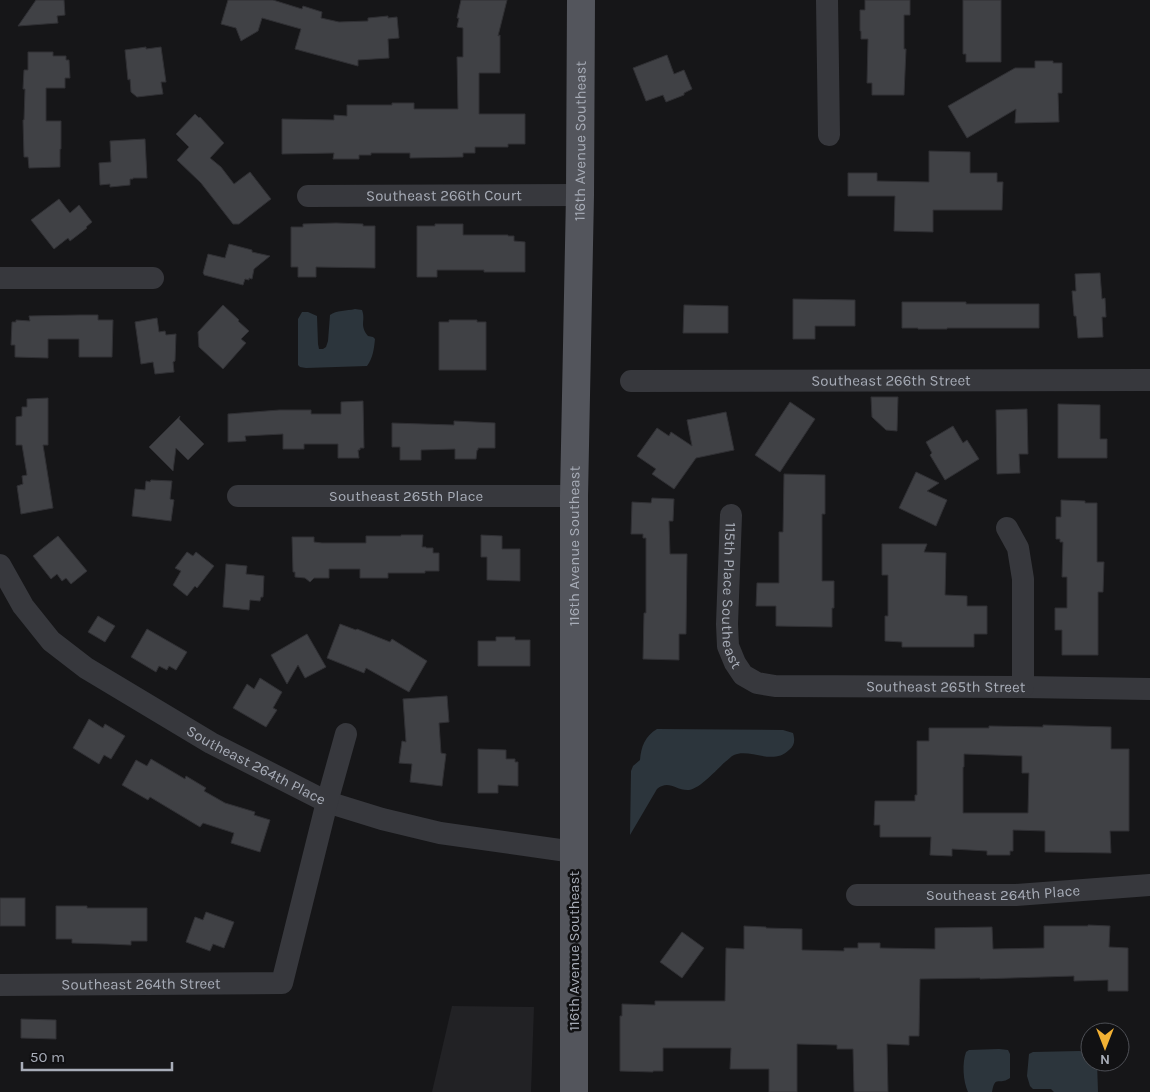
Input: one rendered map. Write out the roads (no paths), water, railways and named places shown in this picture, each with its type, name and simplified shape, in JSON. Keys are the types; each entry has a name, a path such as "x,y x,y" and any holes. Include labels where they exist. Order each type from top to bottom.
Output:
{"main road":[{"name":"116th Avenue Southeast","path":"574,1092 574,496 580,195 581,0"}],"street":[{"path":"827,0 829,135"},
{"name":"Southeast 266th Court","path":"308,196 580,195"},
{"path":"0,278 153,278"},
{"name":"Southeast 266th Street","path":"631,380 1150,380"},
{"name":"Southeast 265th Place","path":"238,496 574,496"},
{"name":"115th Place Southeast","path":"731,515 726,624 728,646 735,663 743,675"},
{"path":"1006,528 1018,548 1022,579 1023,687"},
{"name":"Southeast 264th Place","path":"0,565 23,606 52,641 86,668 211,743 327,802 382,820 440,833 574,852"},
{"name":"Southeast 265th Street","path":"743,675 757,683 775,686 1150,689"},
{"path":"327,802 346,734"},
{"name":"Southeast 264th Street","path":"0,985 282,983 327,802"},
{"name":"Southeast 264th Place","path":"857,895 1016,895 1150,885"}]}
